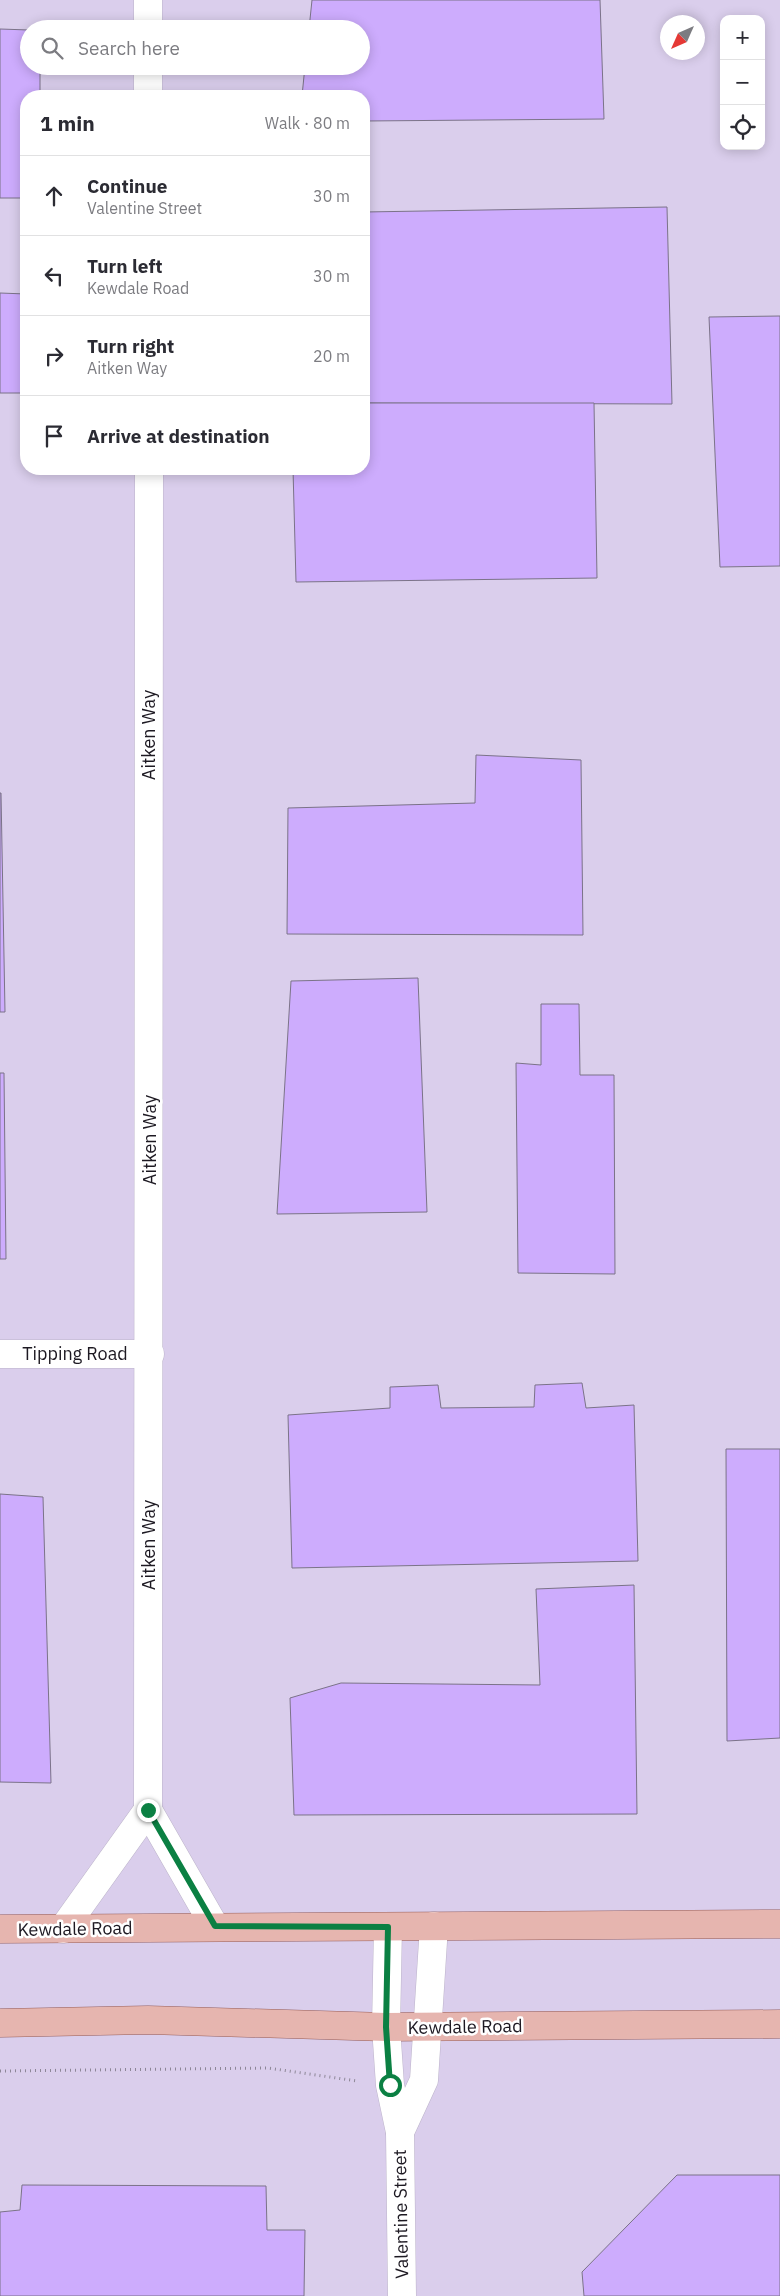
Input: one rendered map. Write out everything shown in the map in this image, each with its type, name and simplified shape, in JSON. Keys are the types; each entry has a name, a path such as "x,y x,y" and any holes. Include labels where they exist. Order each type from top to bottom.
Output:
{"main road":[{"name":"Kewdale Road","path":"0,1930 215,1926 388,1927 780,1924"},
{"name":"Kewdale Road","path":"0,2023 148,2020 386,2027 780,2024"}],"street":[{"path":"148,0 148,20"},
{"path":"148,75 148,90"},
{"name":"Aitken Way","path":"148,1810 150,1354 149,475"},
{"name":"Tipping Road","path":"0,1354 150,1354"},
{"path":"63,1929 148,1810 215,1926"},
{"name":"Valentine Street","path":"400,2132 424,2080 434,1926"},
{"name":"Valentine Street","path":"388,1927 386,2027 390,2085 400,2132 402,2296"}],"path":[{"path":"0,2071 268,2068 390,2085"}],"shaded area":[{"path":"0,0 780,0 780,2296 0,2296"}],"building":[{"path":"312,0 600,0 604,119 370,121 370,90 303,90 304,75 370,75 370,20 310,20"},
{"path":"0,29 20,30 20,75 40,75 40,90 20,90 20,198 0,198"},
{"path":"667,207 672,404 370,403 370,212"},
{"path":"0,293 20,294 20,393 0,393"},
{"path":"780,316 780,566 720,567 709,317"},
{"path":"370,403 594,403 597,578 296,582 293,475 370,475"},
{"path":"476,755 581,760 583,935 287,934 288,808 475,803"},
{"path":"1,793 5,1012 0,1012"},
{"path":"418,978 427,1212 277,1214 291,981"},
{"path":"541,1004 579,1004 580,1075 614,1075 615,1274 518,1273 516,1063 541,1065"},
{"path":"0,1073 4,1073 6,1259 0,1259"},
{"path":"582,1383 586,1408 634,1405 638,1561 292,1568 288,1415 390,1408 390,1387 438,1385 441,1408 534,1407 535,1385"},
{"path":"726,1449 780,1449 780,1738 727,1741"},
{"path":"0,1494 43,1497 51,1783 0,1782"},
{"path":"634,1585 637,1814 294,1815 290,1698 341,1683 540,1685 536,1589"},
{"path":"677,2175 780,2175 780,2296 584,2296 582,2272"},
{"path":"22,2185 266,2186 267,2230 305,2230 304,2296 0,2296 0,2212 20,2210"}],"route":[{"path":"148,1810 215,1926 388,1927 386,2027 390,2085"}]}
